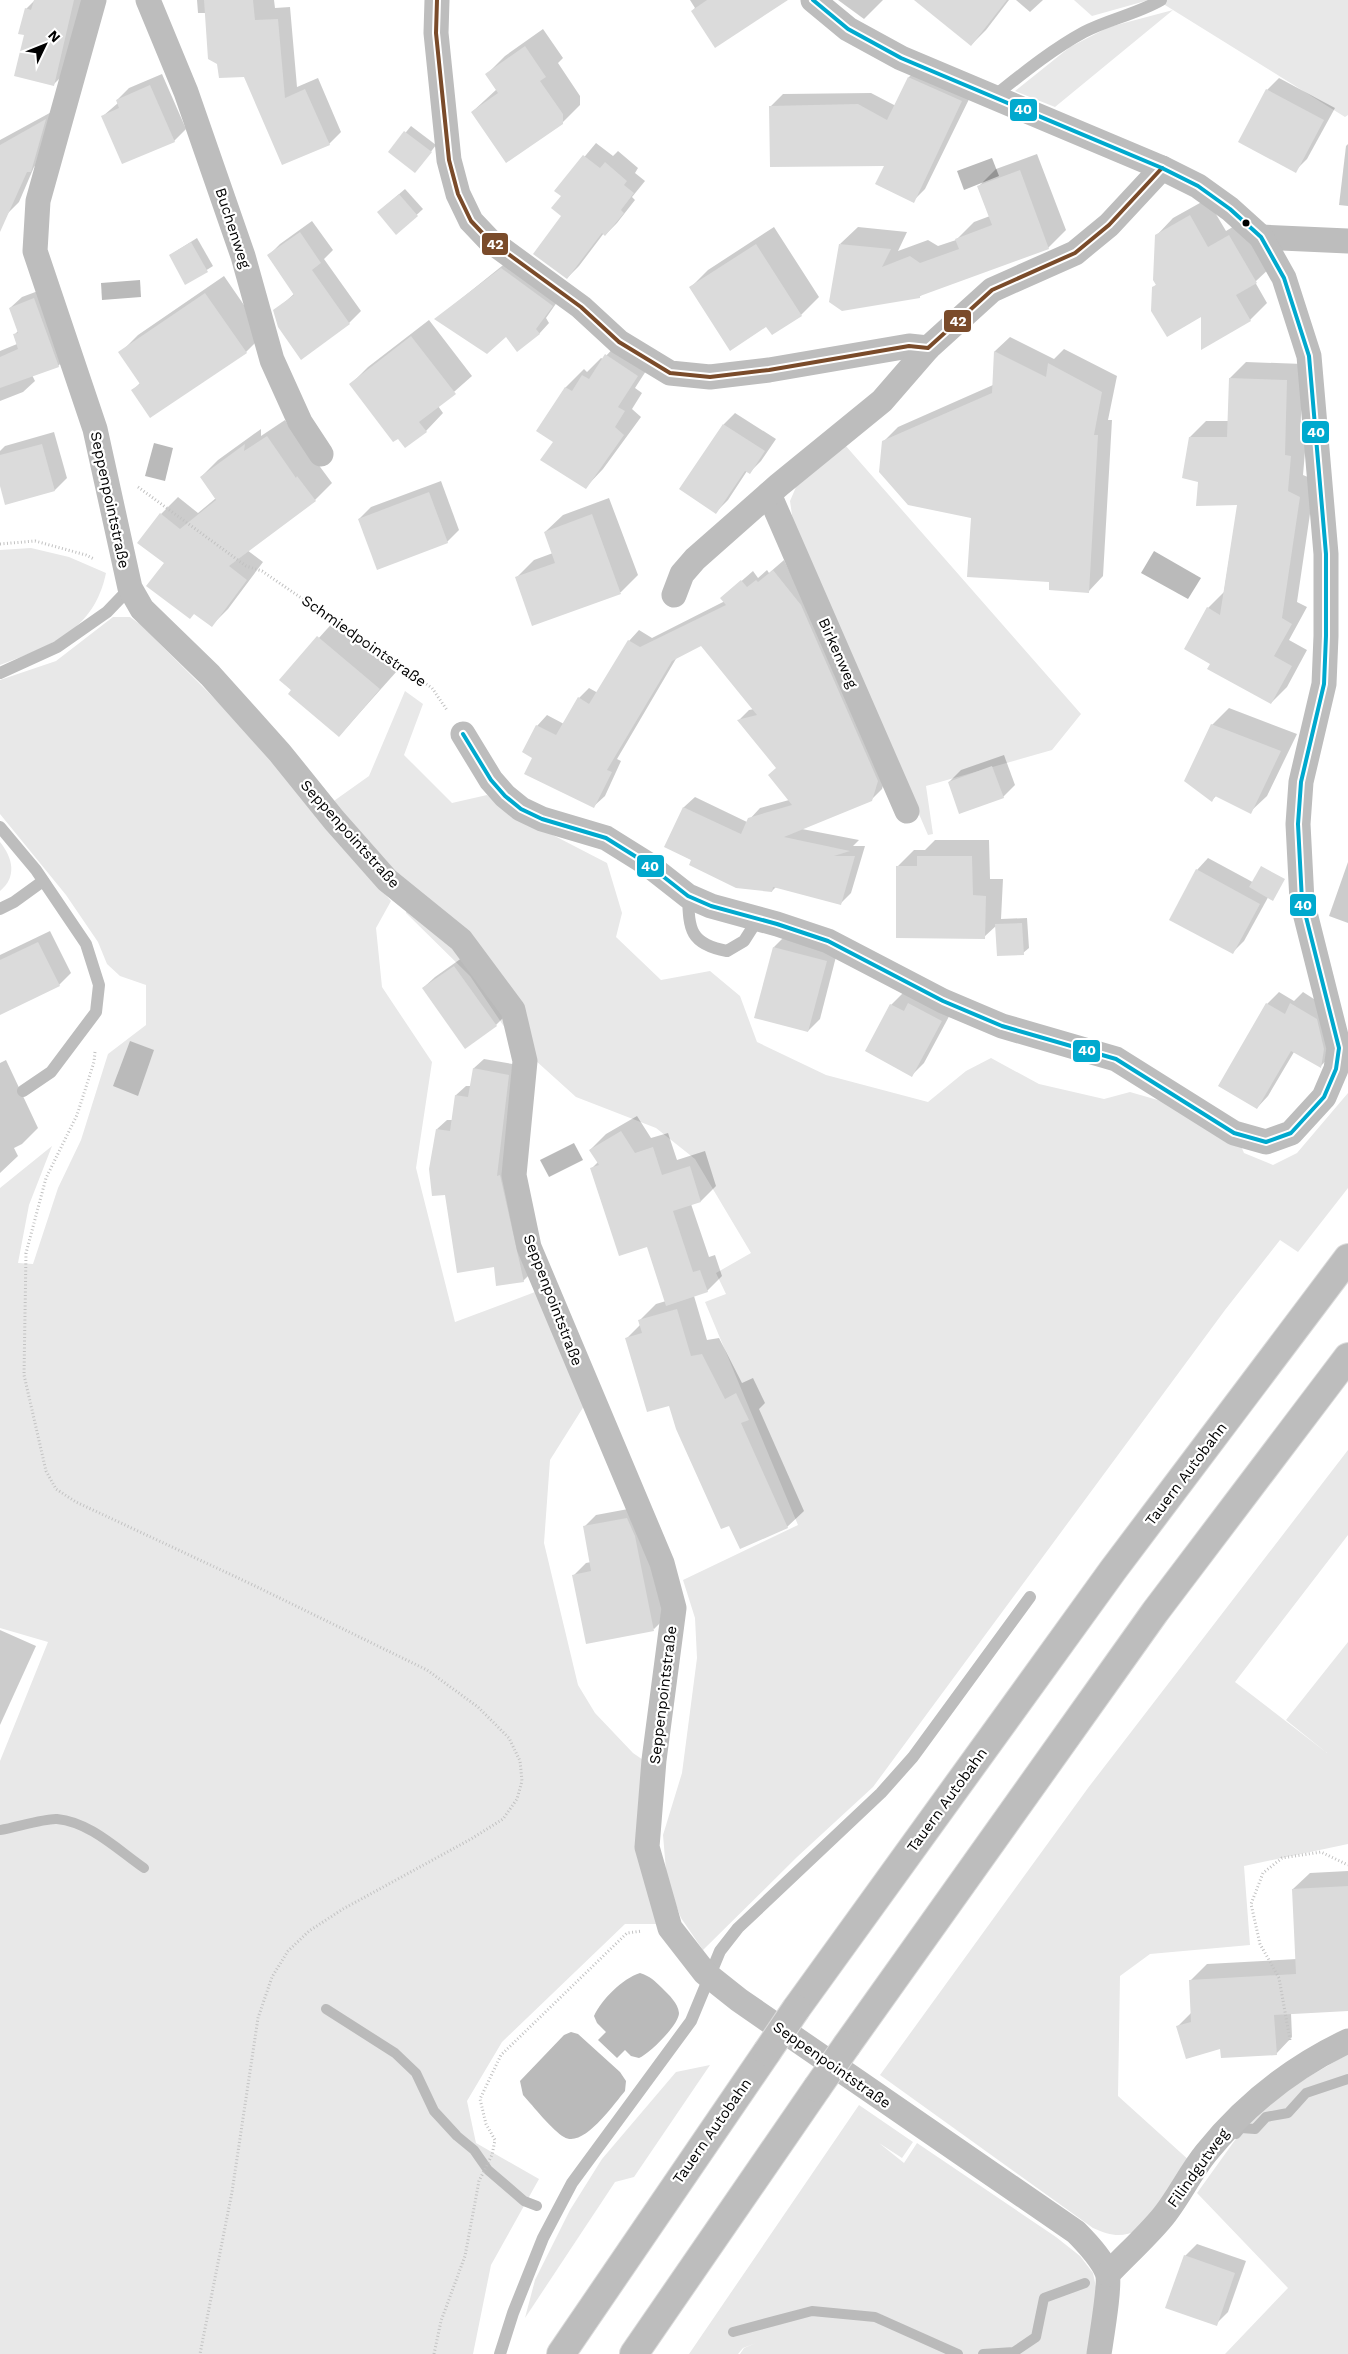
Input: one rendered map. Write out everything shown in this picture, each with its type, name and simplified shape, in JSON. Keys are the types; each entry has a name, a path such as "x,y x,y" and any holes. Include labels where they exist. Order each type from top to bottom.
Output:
{"highway":[{"name":"Tauern Autobahn","path":"561,2354 796,2009 1113,1570 1348,1258"},
{"path":"634,2354 847,2045 1155,1612 1348,1357"}],"street":[{"name":"Seppenpointstraße","path":"94,0 38,201 35,251 95,429 127,578 142,609 210,676 267,739 387,880 461,940 513,1010 525,1062 514,1176 529,1247 662,1563 674,1608 654,1760 647,1847 670,1928 709,1977 868,2090 1076,2232 1089,2246 1108,2274"},
{"name":"Buchenweg","path":"148,0 186,92 243,256 272,360 300,422 321,454"},
{"path":"438,0 436,33 449,160 458,194 471,221 489,240 581,306 619,342 670,373 710,377 769,370 909,346 928,348"},
{"path":"463,734 491,780 505,796 521,809 542,819 606,838 646,863 688,896 712,906 828,941 943,1001 1002,1026 1116,1059 1234,1133 1266,1142 1291,1133 1324,1096 1336,1069 1339,1048 1302,901 1298,824 1301,782 1324,684 1326,554 1309,356 1284,278 1261,237 1230,209 1198,186 1162,168 901,58 848,29 813,0"},
{"path":"674,594 682,574 695,559 769,494 882,401 928,348 992,290 1075,254 1109,225 1162,168"},
{"path":"1261,237 1348,241"},
{"name":"Birkenweg","path":"769,494 907,811"},
{"name":"Filindgutweg","path":"1108,2274 1162,2219 1205,2154 1237,2118 1269,2090 1296,2071 1348,2041"},
{"path":"1099,2354 1104,2324 1108,2274"}],"lane":[{"path":"993,96 1040,60 1084,33 1109,20 1148,8 1162,0"},
{"path":"0,673 57,648 107,612 127,578"},
{"path":"0,827 43,881 86,944 99,985 96,1012 52,1072 23,1091"},
{"path":"0,909 14,902 43,881"},
{"path":"688,896 689,923 695,937 708,948 727,952 744,941 758,919"},
{"path":"500,2354 513,2312 543,2238 572,2183 691,2021 720,1951 738,1928 881,1793 913,1757 1030,1597"}],"path":[{"name":"Schmiedpointstraße","path":"106,477 122,475 246,566 262,571 432,688 463,734"},
{"path":"0,544 35,541 86,555 127,578"},
{"path":"96,1012 94,1062 77,1115 46,1178 26,1253 24,1375 46,1471 56,1489 76,1502 251,1584 426,1670 478,1707 510,1738 520,1761 522,1781 517,1799 503,1819 471,1839 343,1909 309,1931 288,1951 272,1977 258,2018 232,2192 200,2354"},
{"path":"1296,2071 1279,1978 1260,1944 1251,1904 1263,1873 1282,1858 1321,1852 1348,1865"},
{"path":"434,2354 441,2321 465,2256 479,2181 492,2155 495,2140 486,2124 480,2099 501,2055 627,1932 670,1928"}],"shaded area":[{"path":"1074,0 1149,0 1092,16"},
{"path":"1157,0 1348,0 1348,115 1345,117"},
{"path":"1173,10 1055,107 1015,91 1070,47 1109,27"},
{"path":"992,158 999,176 964,190 957,171"},
{"path":"140,280 141,297 102,300 101,283"},
{"path":"154,443 173,448 165,481 145,476"},
{"path":"845,445 1081,714 1052,750 926,786 933,834 928,835 793,522 790,501 796,487"},
{"path":"31,548 69,557 106,573 100,593 80,623 52,643 0,665 0,550"},
{"path":"1154,551 1201,578 1188,599 1141,573"},
{"path":"113,617 130,617 141,625 253,737 314,814 391,901 376,928 382,987 432,1062 416,1168 455,1322 535,1292 584,1406 550,1460 544,1543 578,1685 595,1713 633,1753 649,1764 656,1924 625,1924 502,2042 467,2101 476,2143 539,2179 491,2265 473,2354 0,2354 0,1761 48,1642 0,1628 0,1188 52,1146 29,1205 18,1263 33,1264 58,1188 81,1140 108,1054 146,1025 146,985 120,976 107,964 98,942 66,895 0,814 0,680 56,661"},
{"path":"405,691 423,704 404,755 452,803 487,795 518,817 607,863 622,913 616,937 661,980 710,971 740,996 757,1042 826,1075 928,1102 966,1071 991,1058 1039,1084 1104,1099 1130,1092 1230,1121 1244,1153 1273,1165 1297,1153 1348,1093 1348,1188 1298,1252 1280,1240 1225,1310 873,1787 797,1857 703,1950 681,1918 667,1882 663,1835 682,1773 697,1658 695,1618 683,1580 798,1525 705,1302 726,1294 716,1273 751,1253 695,1159 656,1128 576,1097 535,1060 503,1025 470,976 406,913 408,884 351,827 331,803 369,776"},
{"path":"0,842 8,854 11,874 9,880 0,891"},
{"path":"130,1041 154,1050 138,1096 113,1086"},
{"path":"574,1143 583,1160 549,1177 540,1160"},
{"path":"1348,1450 1348,1535 1235,1682 1327,1753 1286,1720 1348,1642 1348,1844 1244,1866 1250,1945 1150,1954 1120,1976 1118,2096 1191,2162 1139,2230 1121,2235 1105,2233 1093,2228 880,2075 1088,1788"},
{"path":"640,1973 655,1981 673,1999 678,2009 678,2018 663,2038 644,2055 639,2058 631,2056 625,2050 617,2058 598,2040 606,2032 597,2023 594,2016 613,1990 626,1980"},
{"path":"571,2032 578,2034 620,2072 626,2081 625,2091 606,2114 589,2131 580,2137 572,2139 559,2134 537,2112 523,2095 520,2081 564,2035"},
{"path":"1348,2054 1348,2354 1225,2354 1288,2288 1197,2193 1243,2129 1279,2094"},
{"path":"710,2065 634,2177 615,2182 525,2318 535,2280 570,2210 602,2159 676,2072"},
{"path":"859,2105 913,2142 902,2158 879,2143 904,2163 917,2143 1056,2237 1080,2256 1093,2273 1097,2292 1091,2354 740,2354 744,2348 756,2343 743,2348 738,2354 689,2354"}],"building":[{"path":"34,0 74,0 54,86 14,76 24,35 18,34 25,8 31,10"},
{"path":"204,0 253,0 255,20 278,19 285,98 305,89 330,145 282,165 244,77 219,78 217,64 208,59"},
{"path":"707,0 788,0 715,48 691,11"},
{"path":"914,0 1007,0 971,46"},
{"path":"525,46 546,77 540,81 563,114 563,124 506,163 471,112 498,93 485,74"},
{"path":"908,77 962,101 914,203 875,184 884,166 770,167 769,106 858,104 887,120"},
{"path":"150,85 175,142 122,164 101,116 119,108 116,100"},
{"path":"1266,89 1324,120 1296,173 1238,142"},
{"path":"46,119 31,172 27,172 0,232 0,145"},
{"path":"404,131 432,152 415,173 388,152"},
{"path":"583,155 600,168 605,162 627,181 624,185 634,193 621,210 624,213 605,236 602,233 567,279 533,254 561,216 551,208 561,196 554,191"},
{"path":"1020,170 1049,249 920,296 920,298 842,311 829,302 839,244 891,249 882,267 910,256 920,263 959,249 955,239 992,225 977,186"},
{"path":"399,194 418,216 396,235 377,212"},
{"path":"1190,215 1208,247 1229,235 1257,283 1236,295 1251,321 1201,350 1201,317 1167,337 1151,311 1152,287 1156,285 1153,280 1155,235"},
{"path":"300,232 321,263 312,270 350,324 301,360 278,327 273,310 294,295 267,255"},
{"path":"191,242 208,272 185,285 169,255"},
{"path":"756,244 802,316 772,335 766,327 730,351 689,287"},
{"path":"501,268 553,306 536,329 540,334 517,352 506,337 487,354 434,319"},
{"path":"205,293 247,353 150,418 131,390 140,384 118,352"},
{"path":"34,298 59,367 0,388 0,357 18,349 13,334 18,333 9,308"},
{"path":"411,336 456,394 419,422 427,432 405,448 398,439 393,442 349,384"},
{"path":"994,351 1046,377 1048,363 1102,392 1094,435 1098,435 1089,593 1049,590 1049,582 967,577 971,518 908,505 879,472 882,441 992,393"},
{"path":"605,354 638,376 618,407 625,411 615,427 624,435 586,489 540,460 553,442 536,431 565,387 572,391 582,375 589,379"},
{"path":"1229,378 1287,380 1285,455 1291,456 1288,491 1300,497 1282,618 1292,624 1274,656 1292,666 1271,704 1207,669 1210,664 1184,649 1207,607 1220,615 1237,505 1196,506 1198,482 1182,478 1189,437 1227,437"},
{"path":"723,424 765,451 750,474 745,471 716,514 679,489"},
{"path":"267,436 296,478 297,476 316,501 229,566 247,580 212,627 194,614 190,619 146,586 164,563 137,543 160,513 180,529 216,500 200,477 245,444 244,451"},
{"path":"42,444 55,491 5,505 0,486 0,455"},
{"path":"429,492 448,543 377,570 358,519"},
{"path":"592,514 621,594 532,626 515,577 555,563 544,532"},
{"path":"773,570 801,605 878,781 872,801 784,837 850,851 834,856 855,856 841,905 773,887 772,892 736,888 689,865 691,860 664,847 683,807 741,834 748,818 792,805 768,775 776,768 737,720 757,715 701,646 672,661 607,770 612,772 594,808 524,774 532,758 522,752 536,725 556,735 578,697 589,704 628,640 640,647 726,605 720,598 741,580 747,587 756,580 758,582"},
{"path":"317,636 380,689 339,737 288,694 291,690 279,680"},
{"path":"1211,724 1281,751 1251,814 1215,796 1212,802 1184,781"},
{"path":"992,766 1004,798 959,814 948,782"},
{"path":"917,856 972,856 973,895 986,896 985,939 896,938 896,866 917,866"},
{"path":"1261,866 1285,879 1273,901 1249,887"},
{"path":"1196,869 1260,904 1233,954 1169,920"},
{"path":"1022,923 1024,955 997,956 995,924"},
{"path":"38,942 60,986 0,1015 0,960"},
{"path":"773,947 827,961 808,1032 754,1018"},
{"path":"454,966 497,1026 465,1049 422,988"},
{"path":"908,1003 942,1021 912,1077 865,1051 890,1004 904,1011"},
{"path":"1266,1003 1285,1014 1290,1003 1317,1019 1324,1049 1321,1068 1291,1051 1257,1109 1218,1086"},
{"path":"473,1068 509,1075 497,1176 500,1175 524,1282 496,1286 494,1267 457,1273 445,1195 432,1196 429,1169 436,1129 450,1131 455,1095 468,1097"},
{"path":"621,1131 635,1153 653,1147 662,1175 690,1166 701,1202 673,1211 693,1272 700,1270 708,1292 666,1306 647,1247 619,1256 590,1168 599,1165 589,1150"},
{"path":"677,1309 691,1356 702,1354 725,1399 736,1393 749,1420 741,1423 788,1528 740,1549 729,1526 721,1529 676,1429 669,1406 647,1412 625,1338 642,1333 638,1320"},
{"path":"627,1518 635,1536 654,1631 586,1644 572,1575 591,1571 583,1526"},
{"path":"1348,1886 1348,2011 1274,2015 1277,2055 1221,2058 1220,2049 1186,2059 1176,2026 1191,2022 1189,1980 1296,1974 1292,1889"},
{"path":"1184,2255 1235,2273 1217,2326 1165,2308"}],"waterway":[{"path":"0,1830 52,1819 69,1821 92,1831 144,1868"},
{"path":"326,2009 395,2053 416,2073 434,2111 457,2136 474,2150 488,2170 524,2201 537,2206"},
{"path":"1236,2134 1241,2128 1255,2129 1266,2117 1288,2113 1306,2093 1348,2079"},
{"path":"983,2354 1014,2352 1036,2337 1044,2298 1085,2283"},
{"path":"733,2332 812,2311 875,2317 958,2354"}],"transit line":[{"name":"42","path":"437,0 436,33 449,160 458,194 471,221 489,240 581,307 619,342 670,373 710,377 769,370 909,346 928,348 992,290 1075,253 1109,225 1162,168"},
{"name":"40","path":"463,734 491,780 505,796 521,809 542,819 606,838 646,863 688,896 711,906 777,924 828,941 943,1001 1002,1026 1116,1059 1234,1133 1266,1142 1291,1133 1324,1097 1336,1069 1339,1048 1302,901 1298,824 1301,782 1324,684 1326,554 1309,356 1284,278 1261,237 1230,209 1198,186 1162,168 901,58 848,29 813,0"}]}
